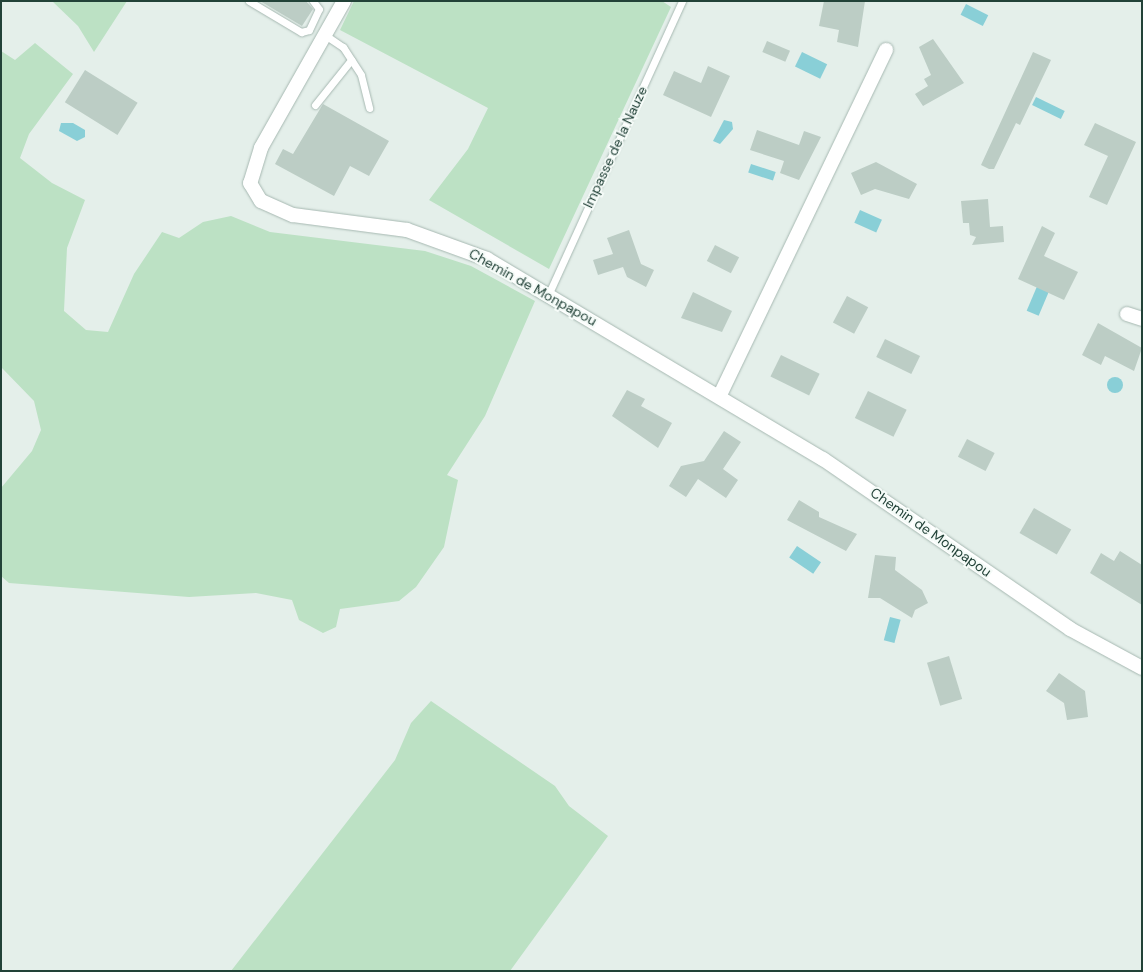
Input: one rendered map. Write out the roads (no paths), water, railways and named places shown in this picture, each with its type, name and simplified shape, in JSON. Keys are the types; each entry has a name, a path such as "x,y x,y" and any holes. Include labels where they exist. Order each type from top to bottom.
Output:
{"street":[{"name":"Chemin de Monpapou","path":"344,1 261,148 251,173 253,192 274,209 293,215 392,228 445,241 549,293 720,396 880,496 1070,629 1142,668"},
{"path":"720,396 886,50"},
{"path":"1127,314 1142,319"}],"lane":[{"path":"249,1 301,32 310,30 319,9 313,1"},
{"name":"Impasse de la Nauze","path":"549,293 682,1"},
{"path":"325,35 343,46 361,75 368,108"},
{"path":"315,105 352,60"}],"water":[{"path":"966,4 988,15 983,26 961,15"},
{"path":"802,52 827,64 820,79 795,66"},
{"path":"1036,97 1065,111 1061,119 1032,105"},
{"path":"724,120 732,122 733,129 720,144 713,141"},
{"path":"61,123 73,123 85,130 85,137 77,141 59,131"},
{"path":"751,164 776,172 773,181 748,173"},
{"path":"860,210 882,220 876,233 854,223"},
{"path":"1038,284 1050,289 1039,316 1027,311"},
{"path":"1115,377 1123,385 1115,393 1107,385"},
{"path":"797,546 821,562 813,574 789,558"},
{"path":"890,617 901,620 894,643 884,640"}]}
